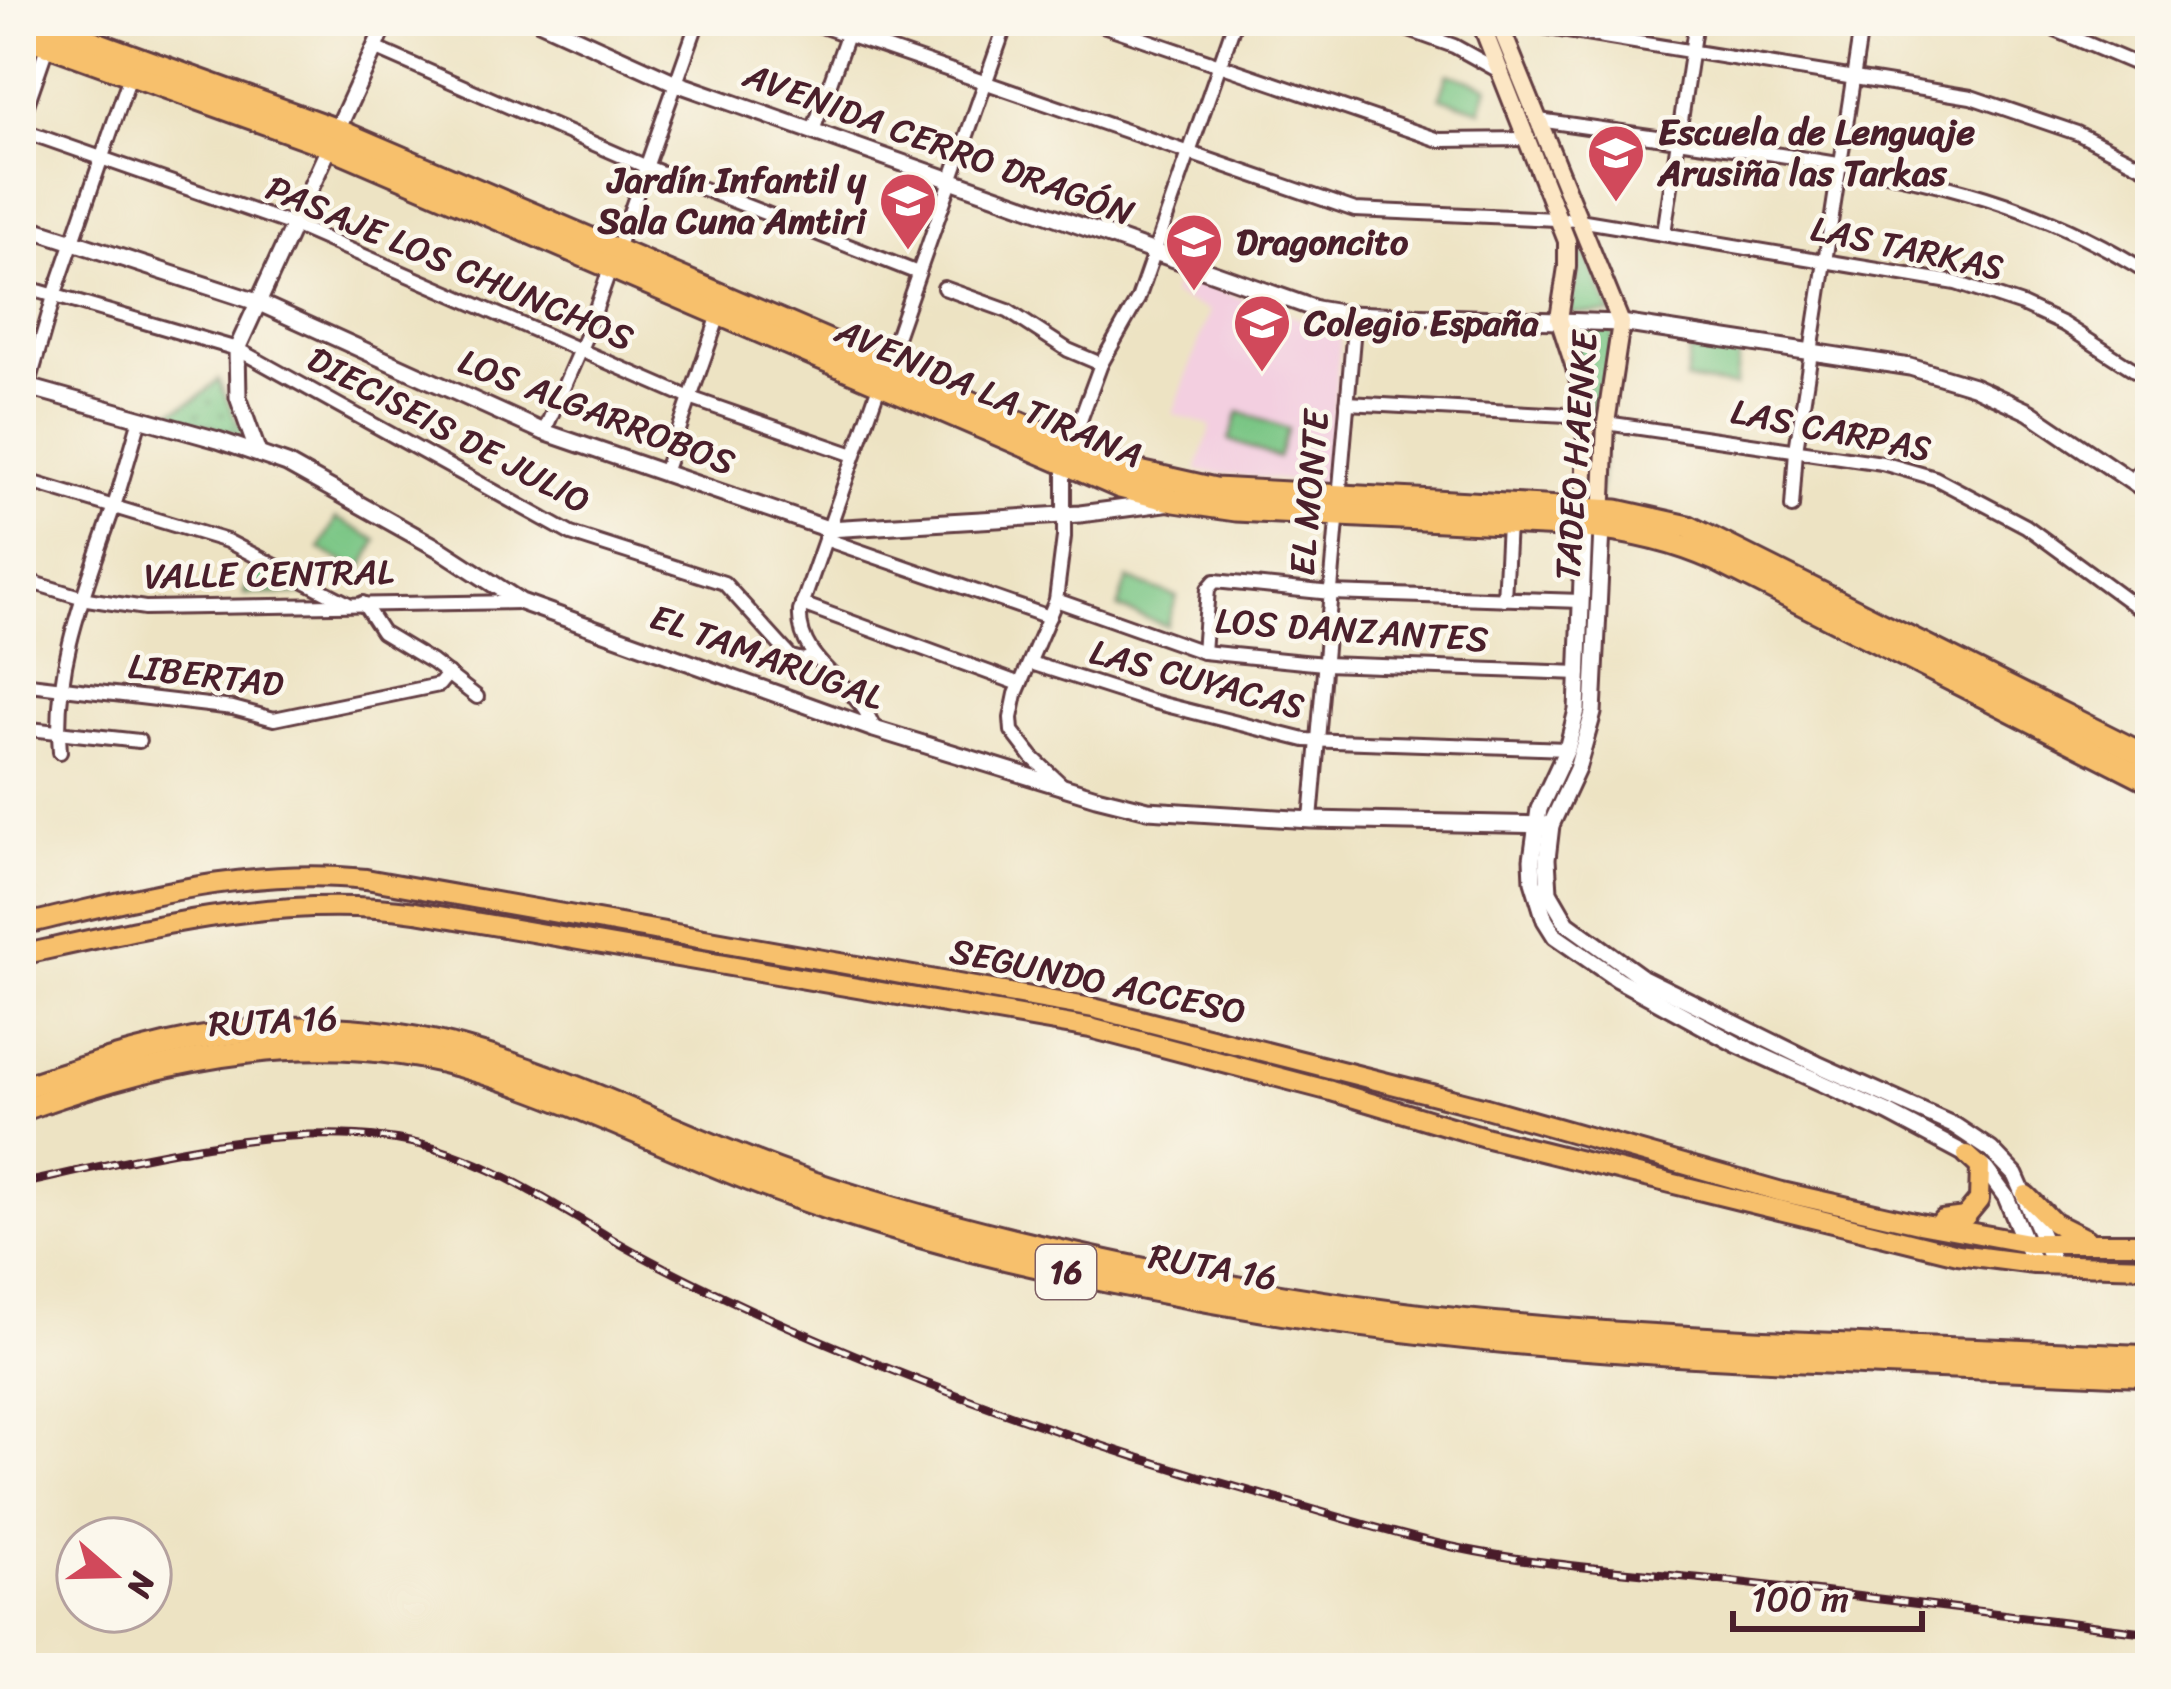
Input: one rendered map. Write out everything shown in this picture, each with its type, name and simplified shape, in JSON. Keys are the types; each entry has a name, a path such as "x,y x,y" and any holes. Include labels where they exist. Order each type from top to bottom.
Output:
{"highway":[{"name":"AVENIDA LA TIRANA","path":"36,21 333,138 1067,456 1120,487 1175,502 1236,510 1338,507 1666,520 1710,536 2150,758"},
{"name":"AVENIDA LA TIRANA","path":"21,34 333,138"},
{"name":"AVENIDA LA TIRANA","path":"614,261 719,315 883,375"},
{"name":"AVENIDA LA TIRANA","path":"1067,456 1194,486 1338,507 1508,524 1593,519 1697,551 2150,781"},
{"name":"RUTA 16","path":"21,1088 126,1053 199,1036 292,1028 389,1034 486,1055 784,1173 922,1216 1075,1255 1251,1290 1411,1314 1557,1327 2150,1357"},
{"name":"RUTA 16","path":"21,1110 121,1075 218,1054 288,1047 386,1052 498,1078 778,1190 917,1234 1071,1273 1248,1308 1408,1331 1594,1348 2150,1375"}],"main road":[{"name":"TADEO HAENKE","path":"1480,21 1560,218 1568,254 1559,319 1586,416 1593,519"},
{"name":"TADEO HAENKE","path":"1502,21 1621,323 1593,519"},
{"name":"SEGUNDO ACCESO","path":"21,925 240,879 304,875 366,879 1093,1008 1879,1214 2037,1243 2150,1243"},
{"name":"SEGUNDO ACCESO","path":"21,955 244,910 328,905 416,912 1090,1028 1709,1195 1958,1254 2044,1264 2150,1267"},
{"path":"1879,1214 1957,1221 1964,1217 1979,1200 1982,1184 1980,1167 1967,1155"},
{"path":"2026,1195 2065,1230 2102,1243"}],"street":[{"path":"258,453 238,398 237,349 387,21"},
{"name":"AVENIDA CERRO DRAGÓN","path":"539,21 676,82 1316,309 1355,315 1621,323 1910,367 1993,394 2046,422 2150,494"},
{"path":"544,431 614,261 698,21"},
{"name":"LAS TARKAS","path":"807,21 849,28 985,83 1355,210 1580,220 1930,277 2002,297 2083,335 2150,380"},
{"path":"874,729 861,704 814,656 800,626 802,604 1007,21"},
{"path":"1091,21 1439,140 1529,139"},
{"path":"1062,786 1012,731 1011,718 1056,600 1067,456 1100,364 1133,311 1235,21"},
{"path":"1384,21 1454,46 1502,72"},
{"path":"1502,21 1936,89 2006,107 2077,133 2150,170"},
{"path":"1664,233 1696,21"},
{"path":"1792,507 1796,450 1862,21"},
{"path":"2034,21 2150,70"},
{"path":"813,130 849,28"},
{"path":"21,126 48,43"},
{"path":"375,48 647,167 919,273"},
{"path":"24,386 131,73"},
{"path":"1539,120 1933,181 2017,206 2097,242 2150,274"},
{"name":"PASAJE LOS CHUNCHOS","path":"21,126 293,225 690,398 854,455"},
{"name":"LOS ALGARROBOS","path":"21,226 257,302 544,431 826,534 1134,510 1175,502"},
{"path":"21,286 237,349"},
{"path":"944,288 1008,311 1100,364"},
{"path":"664,472 719,315"},
{"name":"EL MONTE","path":"1310,820 1355,315"},
{"name":"DIECISEIS DE JULIO","path":"237,349 571,534 724,583 791,657 814,656"},
{"name":"EL TAMARUGAL","path":"24,386 258,453 333,487 521,602 874,729 1062,786 1148,810 1544,826"},
{"path":"1347,403 1586,416"},
{"path":"60,752 60,688 81,597 140,419"},
{"name":"LAS CARPAS","path":"1606,423 1910,470 1960,488 2026,526 2150,616"},
{"path":"2132,482 2150,455"},
{"path":"21,479 227,542 348,604"},
{"name":"TADEO HAENKE","path":"1544,826 1539,808 1567,749 1577,710 1582,602 1593,519"},
{"name":"TADEO HAENKE","path":"1544,826 1577,769 1593,713 1593,519"},
{"path":"1504,599 1508,524"},
{"path":"826,534 1049,617"},
{"name":"VALLE CENTRAL","path":"21,579 81,597 145,608 521,602"},
{"path":"1203,652 1208,589 1215,581 1330,593 1582,602"},
{"name":"LOS DANZANTES","path":"1056,600 1203,652 1324,664 1580,673"},
{"path":"363,603 382,632 476,697"},
{"path":"802,604 1020,685"},
{"name":"LAS CUYACAS","path":"1031,663 1228,723 1317,741 1567,749"},
{"name":"LIBERTAD","path":"21,683 233,708 274,719 439,685 448,674"},
{"path":"21,728 140,741"},
{"path":"1544,826 1532,859 1540,910 1555,935 1591,964 1736,1044 1888,1113 1967,1155 1998,1184 2037,1243"},
{"path":"1544,826 1549,892 1567,923 1643,978 1955,1126 2003,1161 2026,1195 2044,1264"}],"shaded area":[{"name":"Colegio España","path":"1178,276 1341,333 1327,485 1196,471 1211,426 1173,414 1210,311 1171,295"}],"green space":[{"path":"1448,73 1488,86 1481,110 1440,97"},
{"path":"1579,239 1612,314 1569,313 1579,272 1574,241"},
{"path":"1571,327 1614,329 1599,497 1591,498 1593,419"},
{"path":"1690,350 1739,357 1735,387 1686,380"},
{"path":"218,379 236,420 253,439 164,413 194,400"},
{"path":"1239,412 1288,429 1278,458 1229,440"},
{"path":"336,518 377,540 361,571 320,549"},
{"path":"252,566 307,594 244,594"},
{"path":"1128,579 1177,597 1167,626 1118,608"}],"railway":[{"path":"21,1184 248,1140 340,1135 415,1143 501,1175 680,1276 881,1366 1074,1437 1361,1524 1527,1560 2150,1633"}],"place":[{"name":"Escuela de Lenguaje Arusiña las Tarkas","path":"1616,204"},
{"name":"Jardín Infantil y Sala Cuna Amtiri","path":"908,252"},
{"name":"Dragoncito","path":"1194,293"},
{"name":"Colegio España","path":"1262,374"}]}
